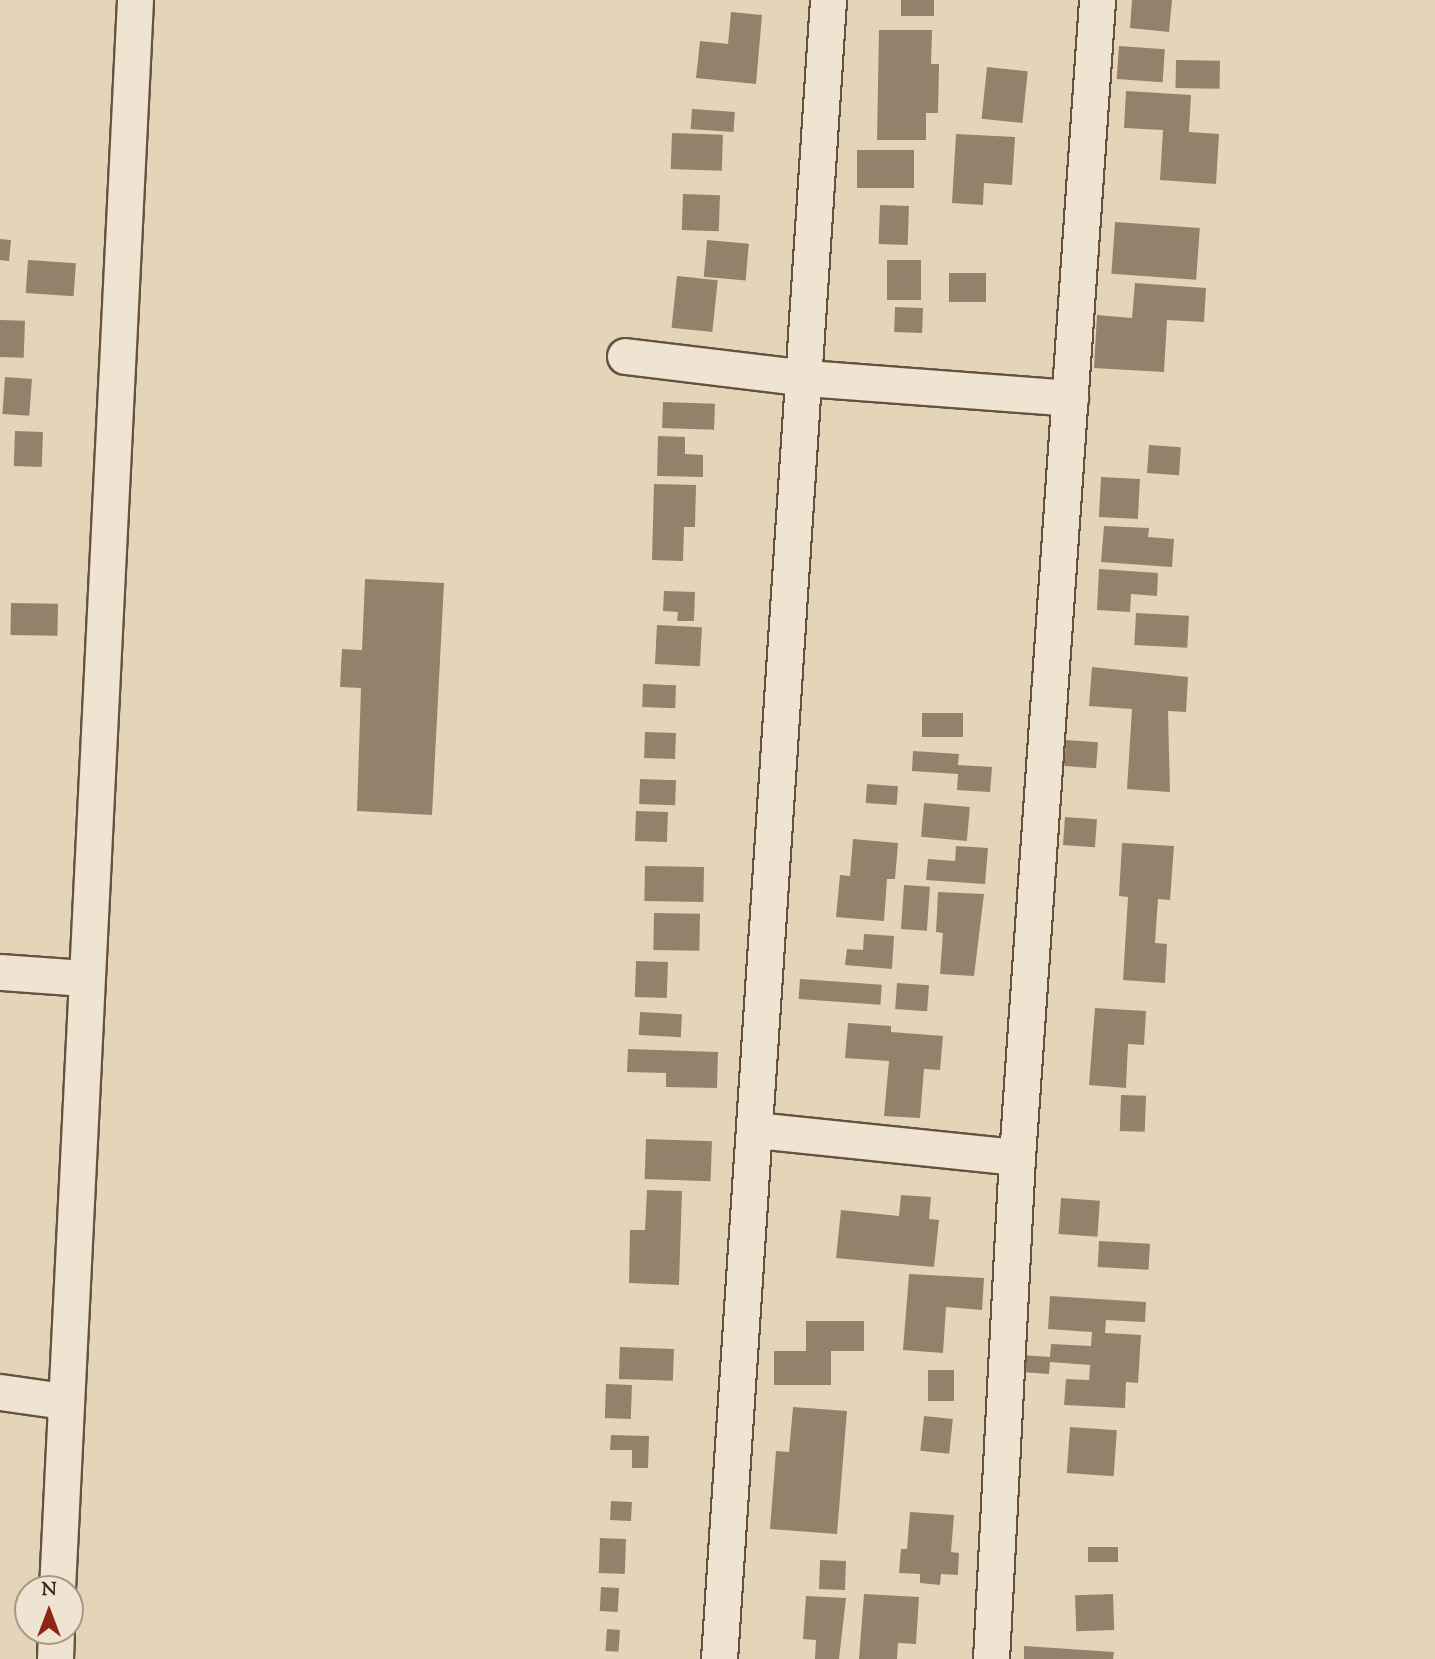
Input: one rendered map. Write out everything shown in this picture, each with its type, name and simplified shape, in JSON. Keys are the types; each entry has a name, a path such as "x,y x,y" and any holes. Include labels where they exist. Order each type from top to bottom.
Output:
{"street":[{"path":"57,1575 63,1401 135,0"},
{"path":"719,1659 806,378 828,0"},
{"path":"991,1659 1017,1157 1097,0"},
{"path":"625,356 806,378 1070,398"},
{"path":"0,972 84,978"},
{"path":"755,1130 1017,1157"},
{"path":"0,1392 63,1401"}],"building":[{"path":"901,0 934,0 934,16 901,16"},
{"path":"1132,0 1172,0 1169,32 1130,28"},
{"path":"731,12 762,15 756,84 696,78 700,41 728,44"},
{"path":"879,30 932,30 931,64 939,64 938,113 926,113 926,140 877,140"},
{"path":"1119,46 1165,49 1163,82 1117,79"},
{"path":"1176,60 1220,61 1220,89 1176,88"},
{"path":"987,67 1028,71 1022,123 982,119"},
{"path":"1126,91 1191,95 1189,132 1219,134 1216,184 1160,180 1163,130 1124,128"},
{"path":"692,109 735,112 734,132 691,129"},
{"path":"672,133 723,135 722,171 671,169"},
{"path":"956,134 1015,137 1012,185 984,183 983,205 952,203"},
{"path":"857,150 914,150 914,188 857,188"},
{"path":"683,194 720,195 719,231 682,230"},
{"path":"880,205 909,206 908,245 879,244"},
{"path":"1115,222 1200,228 1196,280 1111,274"},
{"path":"0,239 11,240 9,261 0,260"},
{"path":"707,240 749,244 746,281 704,277"},
{"path":"28,260 76,263 74,296 26,293"},
{"path":"887,260 921,260 921,300 887,300"},
{"path":"949,273 986,273 986,302 949,302"},
{"path":"677,276 718,280 712,332 672,328"},
{"path":"1135,283 1206,288 1204,322 1167,320 1164,372 1094,368 1097,315 1132,318"},
{"path":"895,307 923,308 922,333 894,332"},
{"path":"0,320 25,321 24,358 0,357"},
{"path":"5,377 32,379 29,416 2,414"},
{"path":"663,402 715,404 714,430 662,428"},
{"path":"15,431 43,432 42,467 14,466"},
{"path":"658,436 685,437 685,454 703,455 703,477 657,476"},
{"path":"1149,445 1181,447 1179,475 1147,473"},
{"path":"1101,477 1140,479 1138,519 1099,517"},
{"path":"654,484 696,485 695,527 684,527 683,561 652,560"},
{"path":"1104,526 1149,528 1148,537 1174,539 1172,567 1101,562"},
{"path":"1099,569 1158,573 1157,596 1131,594 1130,612 1097,610"},
{"path":"365,579 444,583 432,815 357,811 361,688 340,687 342,649 362,650"},
{"path":"664,591 695,592 694,621 677,621 678,612 663,611"},
{"path":"11,603 58,604 57,636 10,635"},
{"path":"1136,613 1189,616 1187,648 1134,645"},
{"path":"657,625 702,627 700,666 655,664"},
{"path":"1092,667 1188,677 1186,712 1168,711 1170,792 1127,789 1132,709 1089,706"},
{"path":"643,684 676,685 675,708 642,707"},
{"path":"922,713 963,713 963,737 922,737"},
{"path":"645,732 676,733 675,759 644,758"},
{"path":"1066,740 1098,742 1096,768 1064,766"},
{"path":"913,751 959,754 958,765 992,767 990,792 957,790 958,774 912,771"},
{"path":"640,779 676,780 675,805 639,804"},
{"path":"867,784 898,786 897,805 866,803"},
{"path":"924,803 970,807 967,841 921,837"},
{"path":"636,811 668,812 667,842 635,841"},
{"path":"1065,817 1097,819 1095,847 1063,845"},
{"path":"853,839 898,843 895,879 887,879 884,921 836,917 840,875 850,876"},
{"path":"1122,843 1174,846 1170,900 1158,899 1155,943 1167,944 1165,983 1123,980 1128,897 1119,896"},
{"path":"956,846 988,848 985,884 926,880 928,859 955,861"},
{"path":"645,866 704,867 703,902 644,901"},
{"path":"904,885 930,887 927,931 901,929"},
{"path":"938,892 984,894 974,976 940,974 943,933 936,932"},
{"path":"654,913 700,914 699,951 653,950"},
{"path":"864,934 894,936 892,969 845,965 847,949 863,950"},
{"path":"636,961 668,962 667,998 635,997"},
{"path":"800,979 882,985 880,1005 799,999"},
{"path":"897,983 929,985 927,1011 895,1009"},
{"path":"1095,1008 1146,1011 1144,1045 1128,1044 1126,1088 1089,1085"},
{"path":"640,1012 682,1014 681,1037 639,1035"},
{"path":"848,1023 891,1026 891,1032 943,1036 940,1070 924,1069 920,1118 884,1116 889,1061 845,1058"},
{"path":"628,1049 718,1052 717,1088 666,1087 666,1073 627,1072"},
{"path":"1121,1095 1146,1096 1145,1132 1120,1131"},
{"path":"646,1139 712,1141 711,1181 645,1179"},
{"path":"647,1190 682,1191 679,1285 629,1283 630,1230 645,1230"},
{"path":"901,1195 931,1197 929,1219 939,1220 934,1267 836,1258 841,1210 899,1216"},
{"path":"1061,1198 1100,1201 1097,1237 1058,1234"},
{"path":"1099,1241 1150,1244 1149,1270 1098,1267"},
{"path":"909,1274 984,1278 982,1310 946,1307 943,1353 903,1350"},
{"path":"1050,1296 1146,1302 1145,1322 1106,1320 1105,1333 1141,1335 1138,1383 1126,1382 1125,1408 1064,1405 1066,1379 1089,1380 1090,1365 1050,1362 1049,1374 1021,1372 1022,1355 1050,1357 1051,1344 1091,1346 1092,1332 1048,1329"},
{"path":"806,1321 864,1321 864,1351 831,1351 831,1385 774,1385 774,1351 806,1351"},
{"path":"620,1347 674,1349 673,1381 619,1379"},
{"path":"928,1370 954,1370 954,1401 928,1401"},
{"path":"606,1384 632,1385 631,1419 605,1418"},
{"path":"793,1407 847,1411 837,1534 770,1529 776,1451 789,1452"},
{"path":"924,1416 953,1419 949,1454 920,1451"},
{"path":"1070,1427 1117,1430 1114,1476 1067,1473"},
{"path":"611,1435 649,1436 648,1468 632,1468 632,1450 610,1450"},
{"path":"611,1501 632,1502 631,1521 610,1520"},
{"path":"910,1512 954,1515 951,1552 959,1553 958,1575 941,1574 940,1585 920,1583 920,1574 899,1573 901,1549 907,1549"},
{"path":"600,1538 626,1539 625,1574 599,1573"},
{"path":"1088,1547 1118,1547 1118,1562 1088,1562"},
{"path":"820,1560 846,1561 845,1590 819,1589"},
{"path":"601,1587 619,1588 618,1612 600,1611"},
{"path":"864,1594 919,1597 916,1644 898,1643 897,1659 859,1659"},
{"path":"1113,1594 1114,1630 1076,1631 1075,1595"},
{"path":"806,1596 846,1598 839,1659 815,1659 816,1640 803,1639"},
{"path":"607,1629 620,1630 618,1652 605,1651"},
{"path":"1024,1646 1114,1652 1113,1659 1024,1659"}]}
